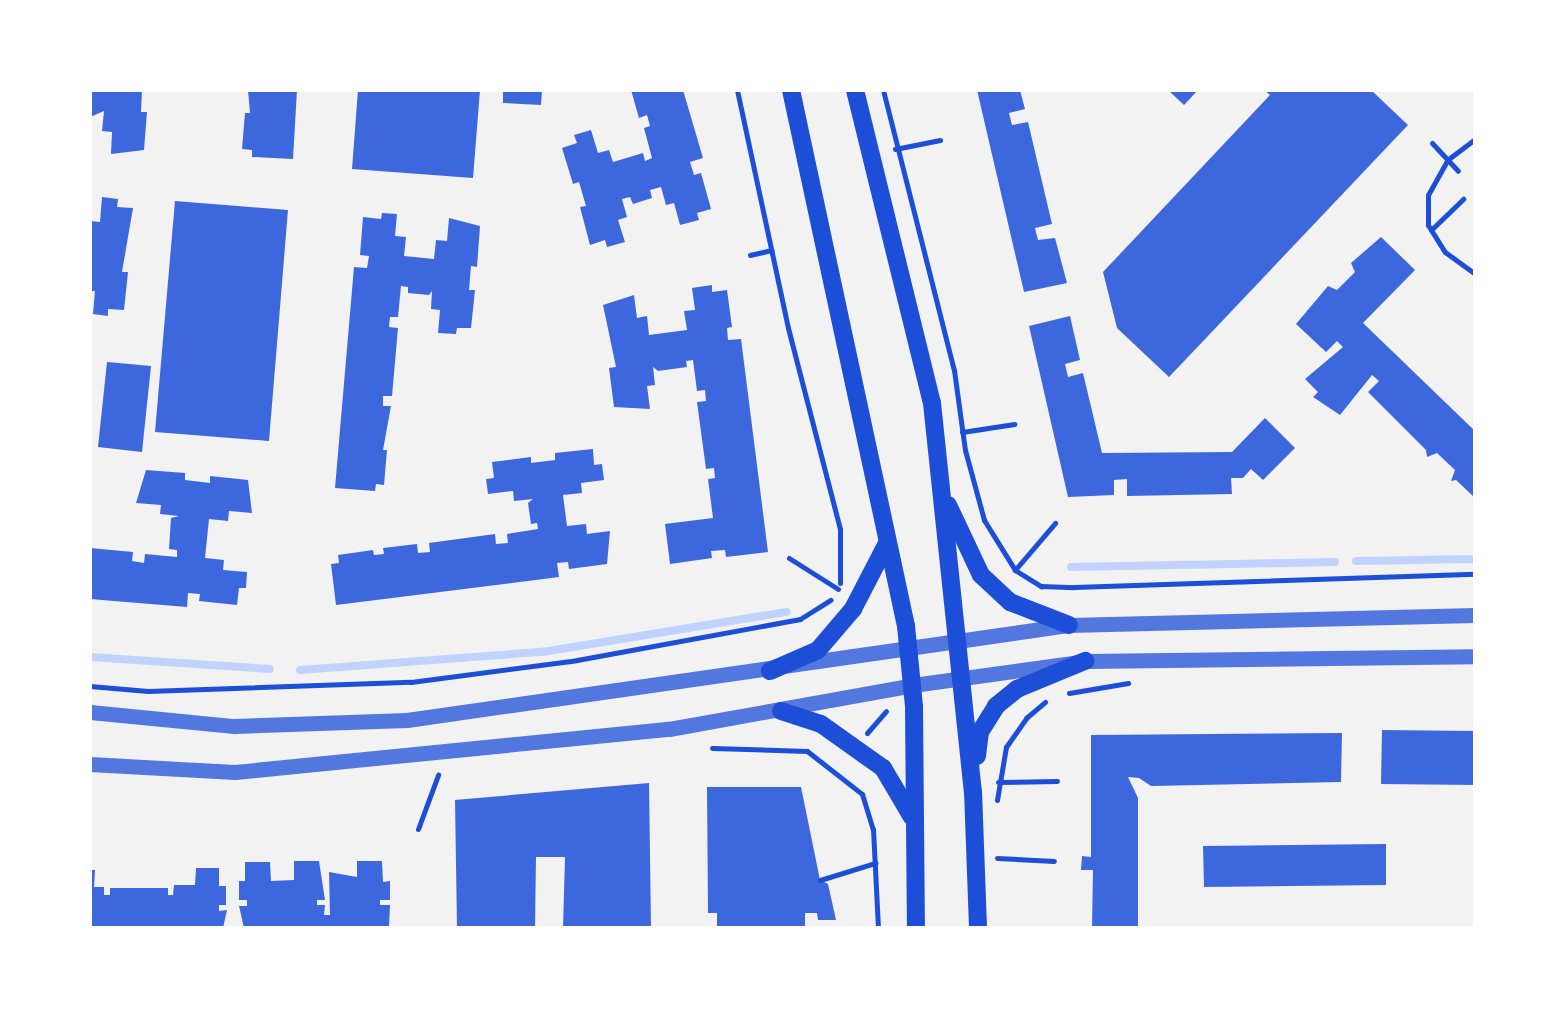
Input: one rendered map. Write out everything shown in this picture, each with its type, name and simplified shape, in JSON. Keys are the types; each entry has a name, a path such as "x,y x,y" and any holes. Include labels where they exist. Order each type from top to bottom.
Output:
{"main road":[{"path":"791,90 814,183 908,649 913,685 916,928"},
{"path":"855,90 915,322 944,495 973,791 978,928"},
{"path":"944,495 982,575 1010,602 1069,626"},
{"path":"770,671 818,650 853,608 886,546"},
{"path":"973,791 980,732 996,706 1017,689 1085,662"},
{"path":"781,711 821,724 883,768 914,822"}],"street":[{"path":"90,712 234,726 407,720 1069,626 1475,615"},
{"path":"90,764 235,772 669,729 913,685 1085,662 1475,656"}],"path":[{"path":"90,686 148,691 411,682 577,660 800,619 837,593 843,574 840,529 737,90"},
{"path":"882,90 954,370 962,432 984,520 1015,570 1041,586 1074,587 1475,574"},
{"path":"1475,139 1448,159 1428,195 1431,230 1445,252 1475,274"},
{"path":"895,150 940,140"},
{"path":"1432,142 1458,171"},
{"path":"1431,230 1463,199"},
{"path":"750,255 772,250"},
{"path":"962,432 1014,424"},
{"path":"1015,570 1055,523"},
{"path":"788,558 837,593"},
{"path":"996,815 1006,748 1026,718"},
{"path":"712,748 808,751 862,794 873,829 878,928"},
{"path":"418,830 438,774"},
{"path":"998,782 1057,780"},
{"path":"996,845 997,874"},
{"path":"997,858 1054,861"},
{"path":"820,880 875,863"}],"building":[{"path":"90,90 142,90 141,112 147,112 144,150 111,154 112,132 102,131 104,111 90,117"},
{"path":"248,90 297,90 293,159 252,157 252,150 242,149 245,113 250,113"},
{"path":"358,90 480,90 473,178 352,169"},
{"path":"503,90 542,90 541,105 503,103"},
{"path":"631,90 683,90 703,158 690,162 694,175 701,173 711,209 697,213 699,220 680,225 674,203 666,205 661,187 650,190 652,198 633,204 630,197 622,199 627,217 618,220 625,242 607,247 605,240 590,245 580,207 586,206 579,182 573,184 562,148 577,143 574,135 591,130 598,153 609,150 613,162 643,153 645,161 652,158 644,128 650,126 647,115 639,118"},
{"path":"977,90 1020,90 1025,109 1009,113 1012,125 1028,122 1052,224 1035,228 1038,240 1055,238 1067,283 1024,292"},
{"path":"1168,90 1198,90 1184,105"},
{"path":"1264,90 1371,90 1408,125 1169,377 1117,328 1103,272 1270,95"},
{"path":"102,197 118,199 117,207 133,208 122,272 128,272 124,310 108,309 108,316 93,314 95,291 90,291 90,221 100,222"},
{"path":"175,201 288,210 269,441 155,432"},
{"path":"382,213 397,214 395,236 406,237 404,256 434,259 436,240 447,241 449,218 480,226 477,267 471,266 469,290 475,290 471,328 457,328 456,334 438,333 440,310 431,309 432,291 429,295 408,293 408,287 401,286 398,317 390,317 389,327 398,328 392,396 383,396 383,406 391,406 383,450 387,450 384,485 376,484 375,491 335,488 354,267 367,268 369,256 360,255 363,217 381,219"},
{"path":"1381,237 1415,270 1363,323 1475,431 1475,498 1456,480 1451,481 1455,470 1437,453 1427,457 1426,450 1368,392 1379,381 1372,375 1340,415 1313,397 1318,392 1305,379 1343,347 1337,341 1326,352 1296,324 1328,286 1337,290 1355,272 1351,263"},
{"path":"712,285 712,292 727,290 732,327 727,328 728,340 741,339 768,552 726,557 725,550 711,551 712,558 670,564 665,524 713,518 708,479 715,478 714,468 706,469 697,402 706,401 705,390 697,391 693,360 686,361 687,367 658,371 653,367 655,385 647,386 650,409 614,407 609,368 616,367 603,305 634,295 637,318 647,316 649,335 687,330 684,311 695,310 692,288"},
{"path":"1070,316 1080,360 1065,364 1068,377 1083,373 1102,453 1232,452 1265,418 1295,448 1263,480 1251,469 1243,478 1231,478 1232,494 1127,496 1127,479 1114,480 1114,495 1068,497 1029,326"},
{"path":"107,362 151,366 142,452 98,447"},
{"path":"593,449 594,465 602,464 604,480 581,483 582,493 563,495 567,526 586,524 587,534 610,531 607,564 569,569 568,562 557,563 559,577 336,605 331,564 339,563 338,555 373,550 374,555 384,554 383,548 417,544 418,553 430,552 429,543 495,534 496,544 508,543 507,534 538,529 537,523 531,524 528,503 533,499 514,501 513,491 488,494 486,479 494,478 492,462 531,457 531,463 555,460 555,453"},
{"path":"146,470 185,473 185,480 210,483 210,476 248,480 252,513 229,511 228,521 209,519 205,558 224,560 223,570 247,572 246,588 239,588 237,605 199,601 200,594 188,593 187,607 90,599 90,548 133,552 132,561 144,563 145,554 177,557 177,550 169,549 171,518 179,516 160,514 161,505 136,503"},
{"path":"1382,730 1475,731 1475,785 1381,784"},
{"path":"1342,733 1341,782 1151,786 1139,778 1128,777 1138,798 1138,928 1092,928 1093,870 1081,870 1082,856 1091,857 1091,735"},
{"path":"649,783 651,928 563,928 565,857 536,857 535,928 457,928 455,800"},
{"path":"707,787 801,787 820,880 828,884 836,920 818,920 817,913 805,913 805,928 717,928 717,913 708,913"},
{"path":"1386,844 1386,885 1204,887 1203,846"},
{"path":"294,861 319,861 325,900 317,900 317,905 325,905 324,915 330,915 329,872 357,877 357,861 382,861 383,882 390,881 390,900 380,900 380,905 390,905 389,926 244,928 239,906 247,906 247,900 239,900 239,881 245,881 245,862 270,862 271,881 294,880"},
{"path":"196,868 219,868 219,886 226,886 226,905 219,905 219,911 227,910 223,928 90,928 90,870 95,870 94,887 104,887 104,895 110,895 110,888 168,888 168,895 173,895 174,885 195,885"}],"waterway":[{"path":"1356,561 1475,559"},
{"path":"1071,567 1335,562"},
{"path":"300,670 542,652 787,612"},
{"path":"90,657 270,669"}]}
